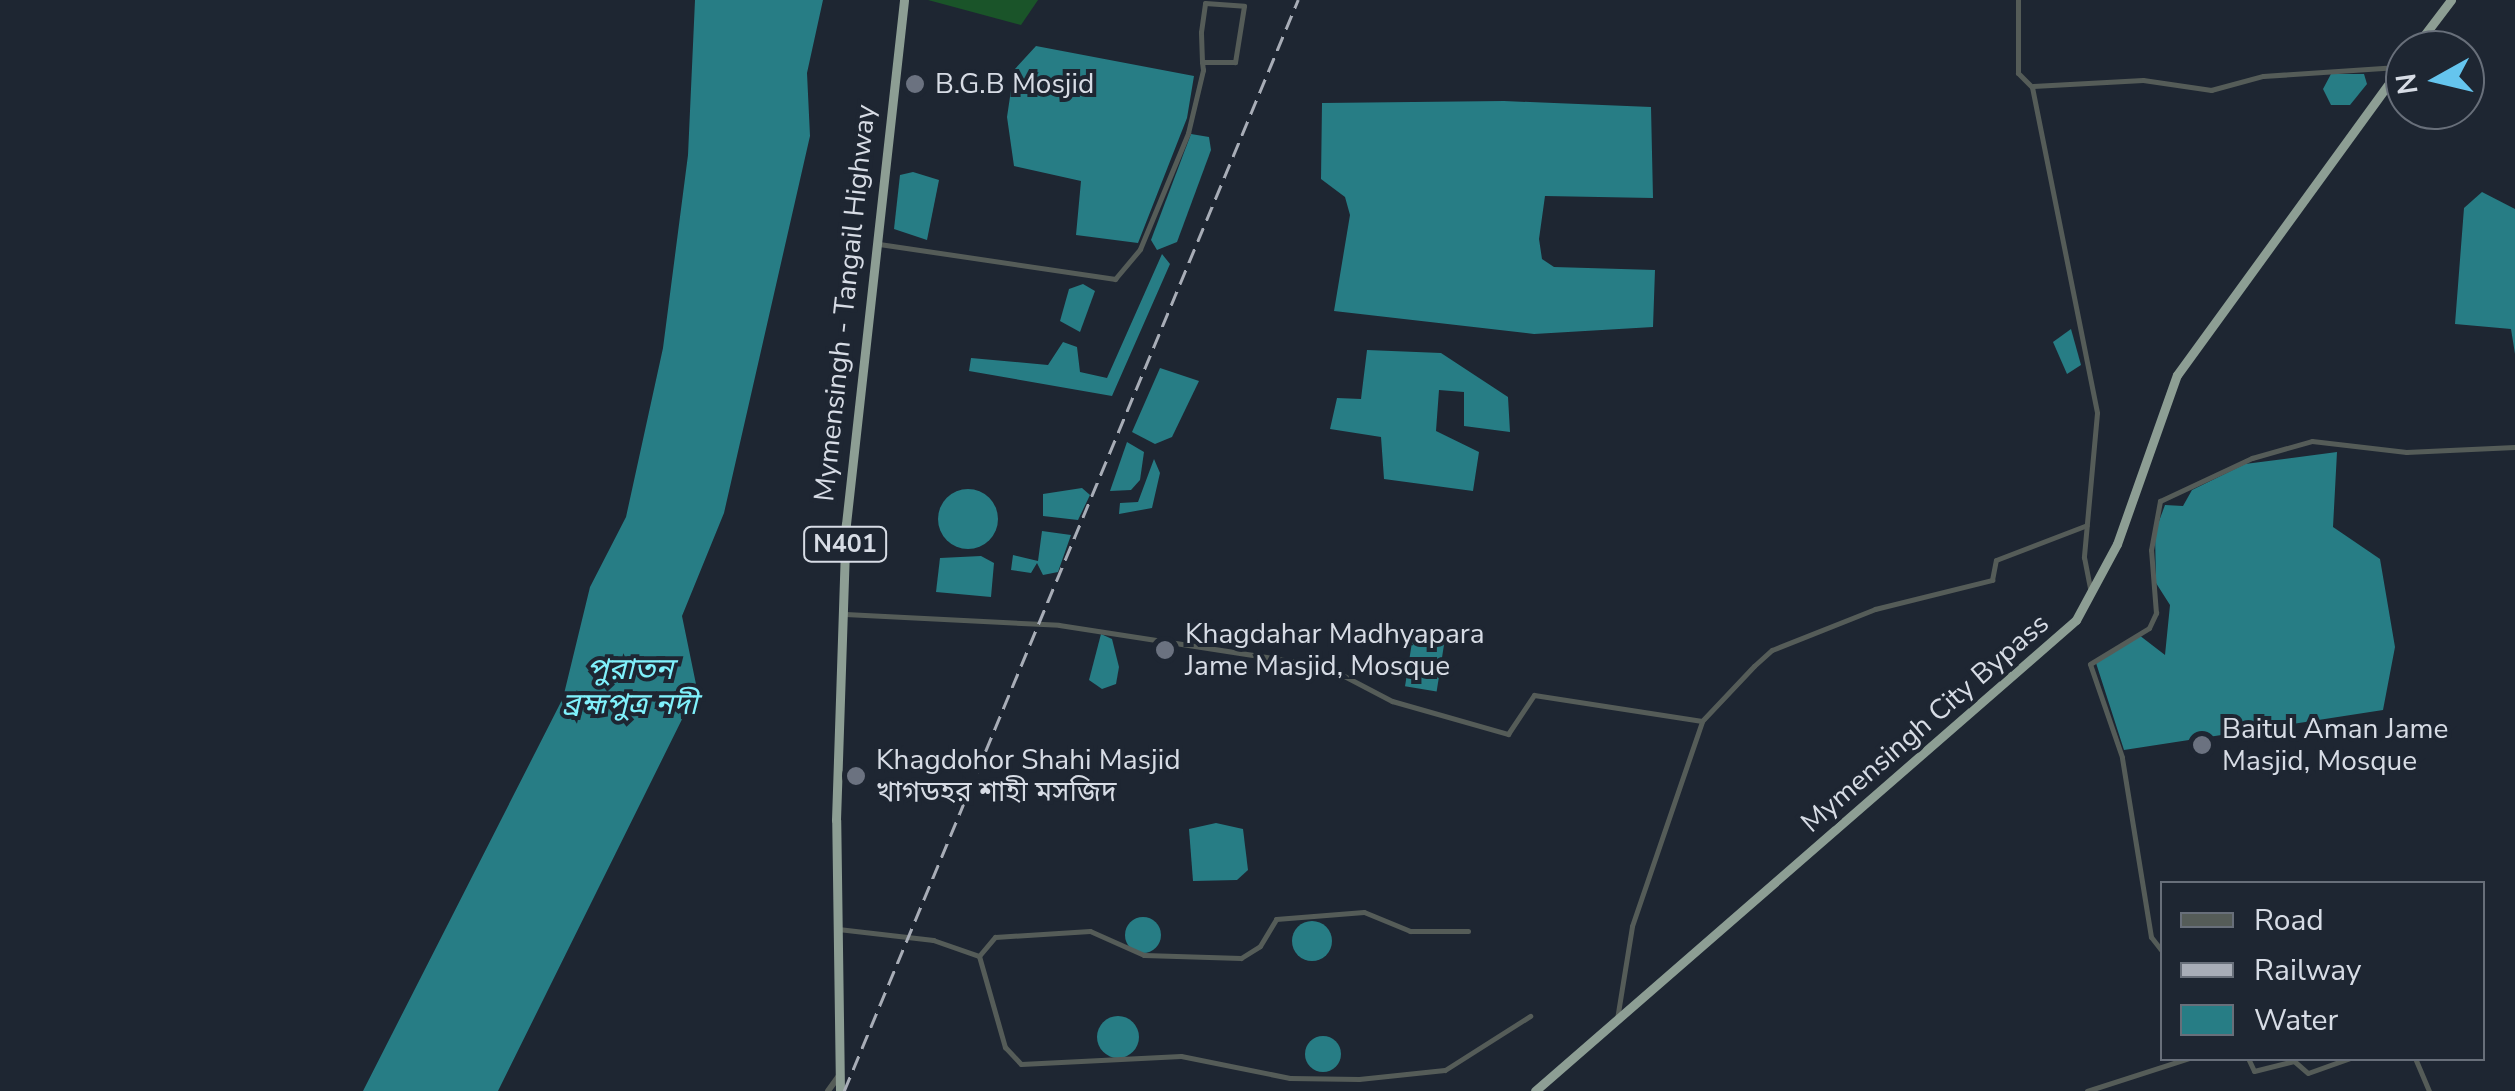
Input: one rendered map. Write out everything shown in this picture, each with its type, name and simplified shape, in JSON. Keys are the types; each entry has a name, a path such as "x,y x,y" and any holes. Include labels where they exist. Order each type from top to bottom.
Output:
{"highway":[{"name":"Mymensingh - Tangail Highway","path":"840,1091 841,614 904,0"},
{"path":"2428,30 2451,0"},
{"name":"Mymensingh City Bypass","path":"1536,1091 2022,670 2092,596 2177,376 2385,89"}],"street":[{"path":"2018,0 2018,73 2032,87 2097,412 2087,525 2092,596"},
{"path":"879,244 1115,278 1140,249 1188,133 1202,62 1204,3 1244,6 1235,62 1202,62"},
{"path":"2032,87 2142,80 2212,90 2263,76 2385,66"},
{"path":"2160,948 2151,937 2122,757 2090,664 2149,628 2156,614 2151,550 2160,501 2252,458 2312,442 2406,452 2515,447"},
{"path":"1616,1022 1632,926 1702,721 1772,650 1875,609 1992,580 1996,560 2087,525"},
{"path":"841,614 1059,625 1325,666 1392,701 1508,734 1534,695 1702,721"},
{"path":"979,956 995,937 1090,931 1144,955 1241,958 1260,946 1276,918 1334,914 1377,915 1428,934 1468,931"},
{"path":"838,929 934,940 979,956"},
{"path":"979,956 1005,1047 1021,1064 1182,1056 1290,1078 1359,1079 1444,1070 1530,1016"},
{"path":"2087,1091 2180,1061"},
{"path":"2249,1061 2254,1071 2294,1061 2308,1073 2342,1061"},
{"path":"2416,1061 2429,1091"},
{"path":"828,1091 839,1076"}],"green space":[{"path":"928,0 1038,0 1021,25"}],"water":[{"name":"পুরাতন ব্রহ্মপুত্র নদী","path":"695,0 823,0 807,73 810,136 724,513 682,616 697,689 498,1091 363,1091 563,698 590,587 626,517 663,348 688,155"},
{"path":"1036,46 1194,76 1187,118 1138,243 1076,235 1081,181 1014,166 1007,117 1014,70"},
{"path":"2331,74 2364,74 2367,84 2350,105 2331,105 2323,89"},
{"path":"1504,101 1651,107 1653,198 1545,196 1539,239 1542,259 1554,267 1655,270 1653,327 1534,334 1334,311 1350,215 1345,197 1321,179 1322,103"},
{"path":"1191,134 1209,137 1211,150 1177,242 1157,250 1151,240"},
{"path":"913,172 939,180 927,240 894,229 900,175"},
{"path":"2482,192 2515,209 2515,354 2511,329 2455,324 2464,208"},
{"path":"1162,254 1170,264 1112,396 969,371 971,358 1048,365 1063,342 1077,347 1080,372 1107,378"},
{"path":"1083,284 1095,291 1080,332 1060,321 1069,289"},
{"path":"2071,329 2081,365 2067,374 2053,342"},
{"path":"1367,350 1441,353 1508,397 1510,432 1464,426 1464,392 1439,390 1436,431 1479,452 1473,491 1384,479 1381,437 1330,429 1337,398 1361,399"},
{"path":"1160,368 1199,381 1172,437 1155,444 1132,432"},
{"path":"1127,442 1144,452 1140,480 1131,490 1110,491"},
{"path":"2337,452 2333,527 2380,559 2395,647 2383,710 2124,750 2096,663 2139,635 2165,655 2170,605 2156,583 2155,532 2165,505 2183,506 2192,490 2245,464"},
{"path":"1154,459 1160,473 1152,508 1119,514 1120,503 1138,502"},
{"path":"1082,488 1090,495 1078,520 1043,516 1043,494"},
{"path":"968,489 989,498 998,519 989,540 968,549 947,540 938,519 947,498"},
{"path":"1042,531 1071,535 1058,572 1043,575 1037,563 1031,573 1011,570 1013,555 1038,561"},
{"path":"981,556 994,563 991,597 936,592 940,558"},
{"path":"1101,634 1112,639 1119,667 1116,684 1102,689 1089,680"},
{"path":"1413,636 1445,641 1437,691 1405,686"},
{"path":"1216,823 1243,829 1248,870 1237,880 1193,881 1189,829"},
{"path":"1143,917 1156,922 1161,935 1156,948 1143,953 1130,948 1125,935 1130,922"},
{"path":"1312,921 1326,927 1332,941 1326,955 1312,961 1298,955 1292,941 1298,927"},
{"path":"1118,1016 1133,1022 1139,1037 1133,1052 1118,1058 1103,1052 1097,1037 1103,1022"},
{"path":"1323,1036 1336,1041 1341,1054 1336,1067 1323,1072 1310,1067 1305,1054 1310,1041"}],"railway":[{"path":"844,1091 1298,0"}],"place":[{"name":"B.G.B Mosjid","path":"915,84"},
{"name":"Khagdahar Madhyapara Jame Masjid, Mosque","path":"1165,650"},
{"name":"Baitul Aman Jame Masjid, Mosque","path":"2202,745"},
{"name":"Khagdohor Shahi Masjid খাগডহর শাহী মসজিদ","path":"856,776"}]}
